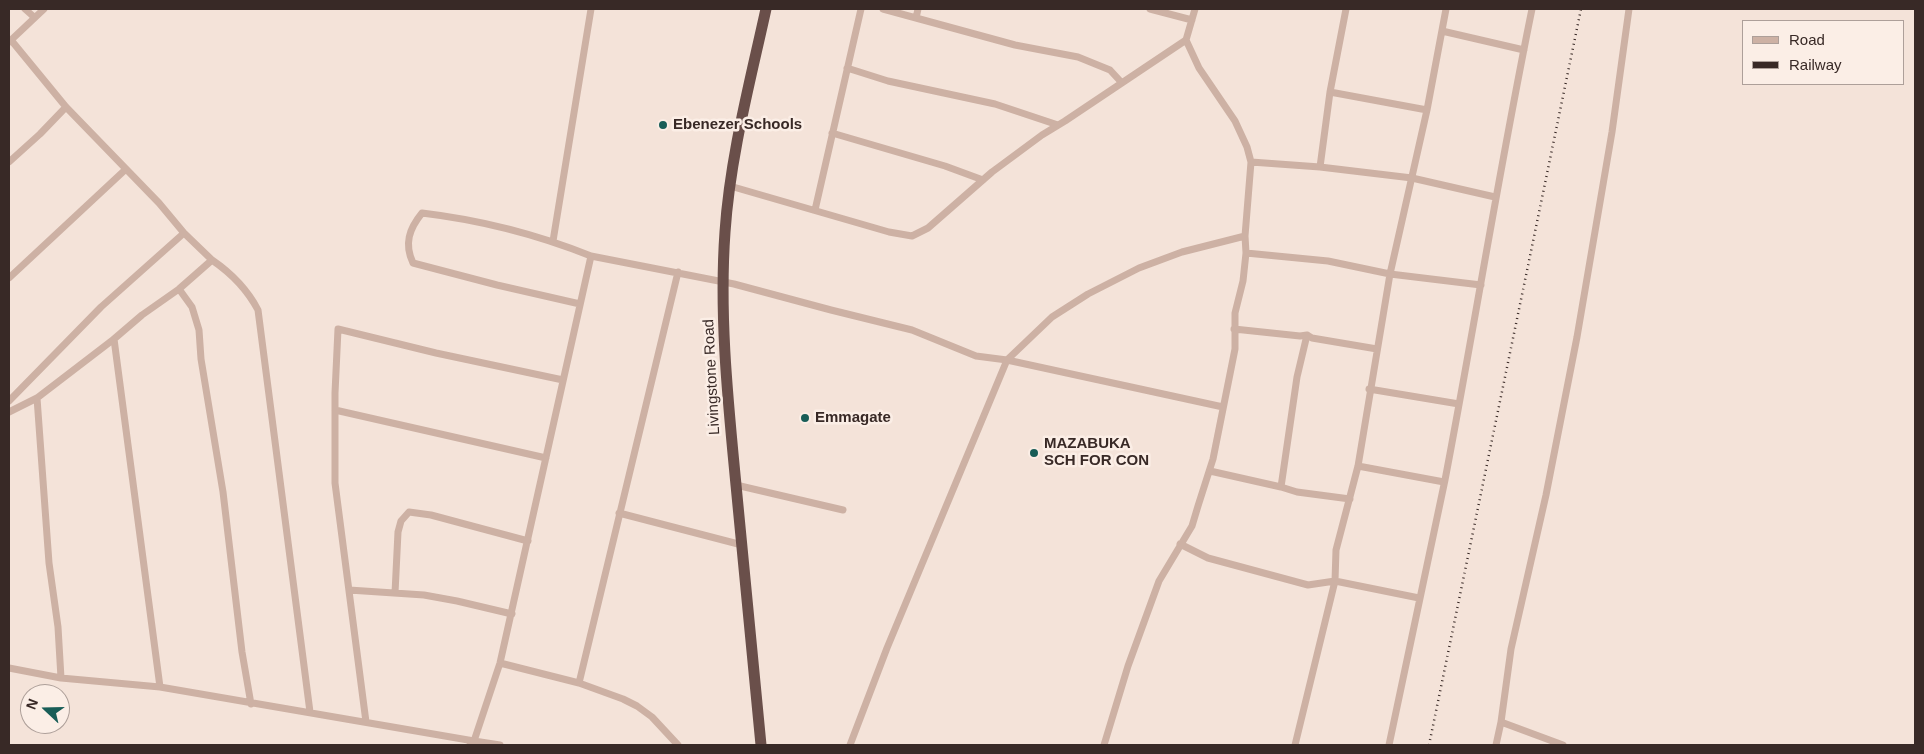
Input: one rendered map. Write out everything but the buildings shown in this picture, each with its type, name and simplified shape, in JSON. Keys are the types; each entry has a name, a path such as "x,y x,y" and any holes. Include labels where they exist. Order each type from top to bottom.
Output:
{"highway":[{"name":"Livingstone Road","path":"761,745 728,413 722,281 730,186 745,101 766,9"}],"street":[{"path":"25,9 34,17"},
{"path":"44,9 10,41 66,107 159,203 184,233 212,260 238,281 251,296 258,310 310,712"},
{"path":"553,241 591,9"},
{"path":"815,210 861,9"},
{"path":"883,9 1015,45 1078,57 1110,70 1122,83"},
{"path":"916,18 918,9"},
{"path":"1150,9 1192,20"},
{"path":"730,186 889,232 912,236 928,228 983,180 1042,134 1186,40 1194,9"},
{"path":"1320,168 1330,92 1346,9"},
{"path":"1294,745 1334,581 1336,550 1358,466 1390,274 1428,110 1446,9"},
{"path":"1389,745 1444,482 1481,285 1495,196 1532,9"},
{"path":"1496,745 1511,648 1546,495 1577,337 1612,132 1629,9"},
{"path":"1442,31 1524,50"},
{"path":"1104,745 1128,666 1159,581 1192,526 1210,470 1235,349 1235,313 1243,281 1251,162 1248,147 1235,121 1199,68 1186,40"},
{"path":"847,68 888,81 995,104 1058,125"},
{"path":"1330,92 1428,110"},
{"path":"9,162 66,107"},
{"path":"832,133 945,166 983,180"},
{"path":"1251,162 1412,178 1495,196"},
{"path":"9,278 126,169"},
{"path":"580,304 413,263 408,252 408,242 415,222 422,213 472,220 553,241 591,256 722,281 912,330 976,356 995,360 1008,360 1223,408"},
{"path":"9,401 101,307 184,233"},
{"path":"850,745 886,648 1008,360 1052,317 1096,290 1139,268 1182,252 1245,236"},
{"path":"1246,253 1328,261 1390,274 1481,285"},
{"path":"472,743 500,663 512,614 591,256"},
{"path":"9,412 37,398 142,315 179,289 212,260"},
{"path":"579,682 678,272"},
{"path":"179,289 192,308 199,330 201,359 223,492 242,652 251,704"},
{"path":"366,722 335,483 336,335 338,329 436,353 563,380"},
{"path":"1234,329 1300,336 1307,335 1312,338 1377,349"},
{"path":"1281,487 1297,378 1307,335"},
{"path":"114,339 160,687"},
{"path":"1370,389 1459,404"},
{"path":"37,398 49,563 58,627 61,678"},
{"path":"335,410 546,458"},
{"path":"1358,466 1444,482"},
{"path":"1210,470 1297,492 1350,499"},
{"path":"736,485 843,510"},
{"path":"395,593 398,532 401,521 409,512 431,515 528,541"},
{"path":"619,513 742,544"},
{"path":"1180,544 1208,558 1308,585 1334,581 1419,598"},
{"path":"349,590 424,595 512,614"},
{"path":"500,663 579,682 637,706 652,717 678,745"},
{"path":"9,668 61,678 160,687 251,704 366,722 472,743 500,745"},
{"path":"1501,722 1564,745"}],"railway":[{"path":"1429,745 1581,9"}],"place":[{"name":"Ebenezer Schools","path":"663,125"},
{"name":"Emmagate","path":"805,418"},
{"name":"MAZABUKA SCH FOR CON","path":"1034,453"}]}
